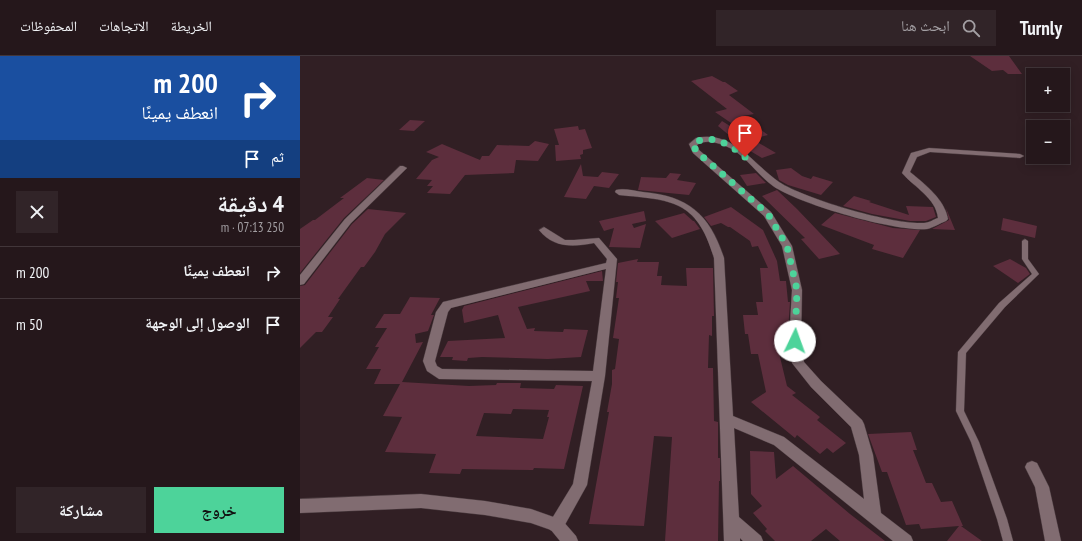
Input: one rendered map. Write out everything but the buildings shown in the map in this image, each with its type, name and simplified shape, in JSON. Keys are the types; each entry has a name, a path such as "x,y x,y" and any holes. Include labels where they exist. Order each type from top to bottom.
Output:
{"street":[{"path":"874,517 866,456 857,424 798,363 795,341 797,290 787,246 768,214 696,151 693,144 699,140 716,140 735,148 776,184 811,200 883,222 926,226 943,219 942,210 924,187 906,173 914,155 929,150 1020,156"},
{"path":"300,282 348,220 403,168"},
{"path":"619,192 669,199 682,204 692,211 708,228 715,242 719,258 732,541"},
{"path":"544,230 552,238 569,244 596,240 612,259 599,376 580,485 556,525"},
{"path":"599,376 439,374 431,368 429,361 442,312 447,305 611,265"},
{"path":"726,419 779,440 905,541"},
{"path":"1032,467 1042,487 1053,541"},
{"path":"300,506 421,501 500,510 531,516 556,525 570,541"},
{"path":"731,520 755,541"}],"lane":[{"path":"1008,541 1002,519 975,442 960,411 962,352 1002,305 1036,274 1025,259 1026,240"}],"route":[{"path":"745,157 735,148 716,140 699,140 693,144 696,151 768,214 787,246 797,290 795,341"}]}
